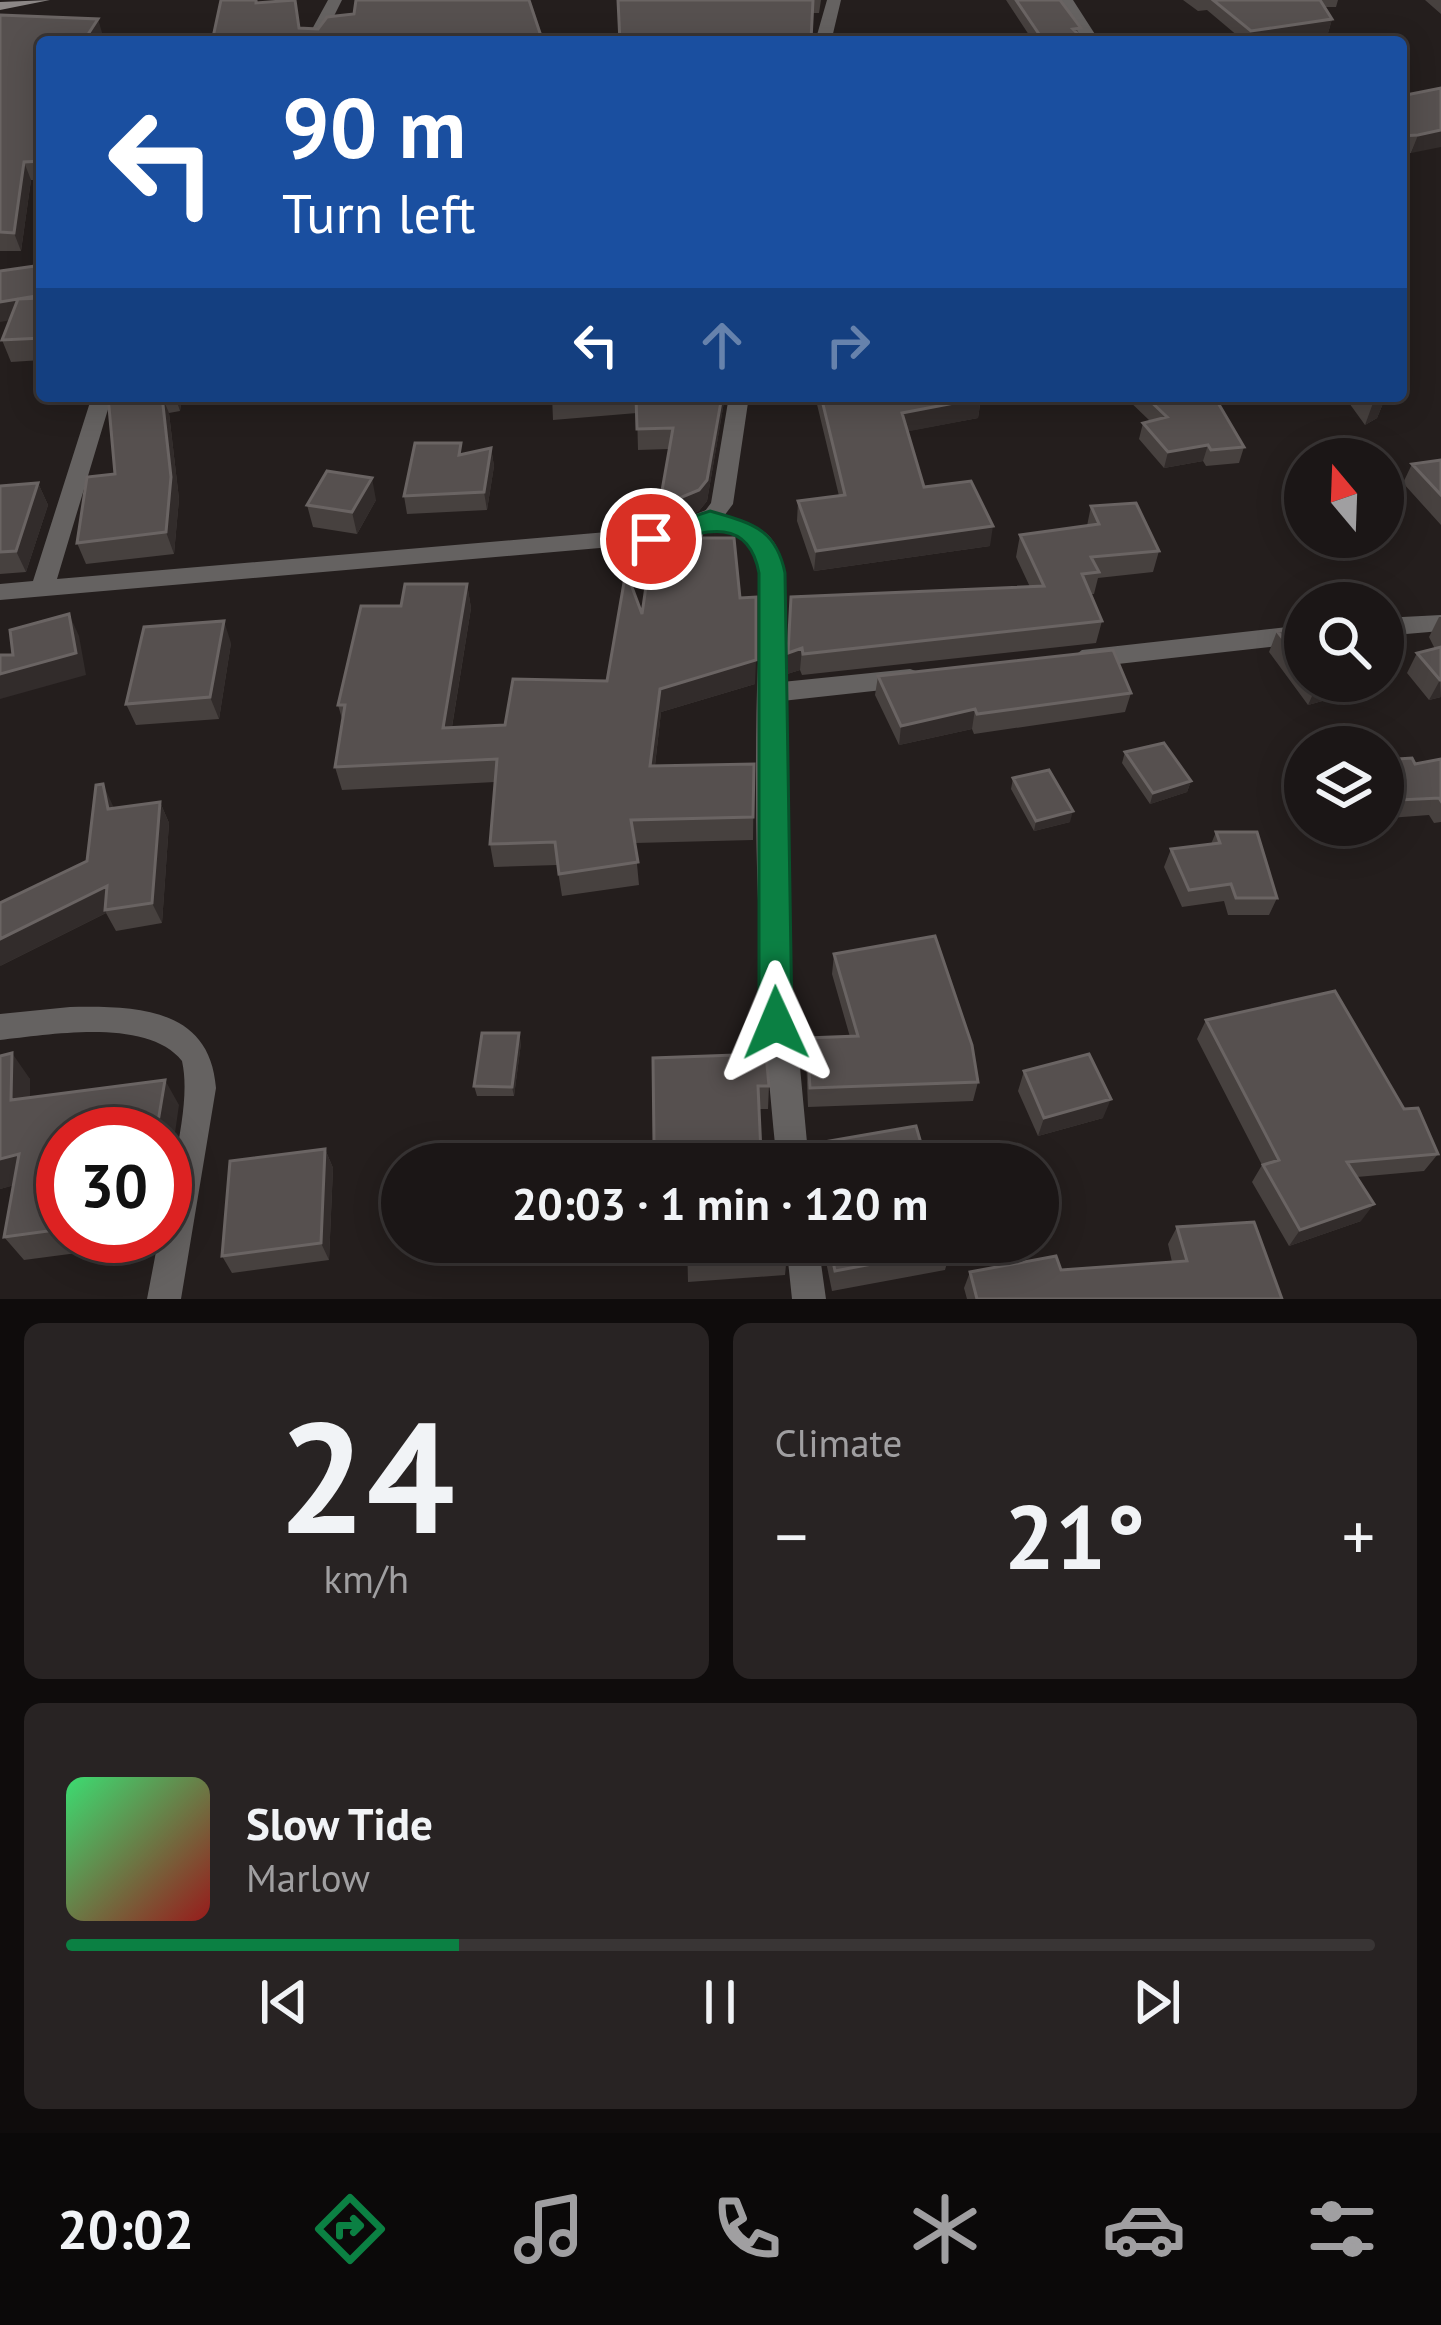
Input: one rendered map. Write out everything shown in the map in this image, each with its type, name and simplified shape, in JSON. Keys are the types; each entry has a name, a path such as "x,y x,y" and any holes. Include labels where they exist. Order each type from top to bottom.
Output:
{"street":[{"path":"0,6 43,0"},
{"path":"316,36 335,0"},
{"path":"825,36 834,0"},
{"path":"1066,0 1088,36"},
{"path":"43,587 100,402"},
{"path":"710,520 722,504 738,402"},
{"path":"0,592 651,539 710,520 752,533 768,549 772,573 776,1023 790,1143"},
{"path":"1404,626 1441,623"},
{"path":"1049,662 1284,636"},
{"path":"770,693 932,675"},
{"path":"0,1027 62,1020 133,1023 164,1030 187,1043 200,1064 201,1088 164,1299"},
{"path":"805,1263 809,1299"}],"building":[{"path":"221,0 295,0 299,28 318,29 327,17 354,14 356,0 529,0 541,36 213,36"},
{"path":"618,0 813,0 811,36 620,36"},
{"path":"1016,0 1060,0 1081,28 1073,29 1080,36 1040,36"},
{"path":"1213,0 1320,0 1332,19 1251,31"},
{"path":"0,15 98,19 87,36 36,36 36,161 24,162 14,233 0,232"},
{"path":"1441,88 1441,130 1407,136 1407,95"},
{"path":"36,266 36,296 0,302 0,271"},
{"path":"36,298 36,338 2,340 18,299"},
{"path":"109,402 163,402 171,477 166,532 77,543 87,477 115,474"},
{"path":"636,402 721,402 707,480 699,490 675,500 660,502 673,428 637,429"},
{"path":"822,402 960,402 902,413 924,487 971,481 993,526 816,551 798,501 845,495"},
{"path":"1151,402 1218,402 1244,447 1211,450 1208,445 1168,452 1143,423 1167,417"},
{"path":"415,443 461,443 459,455 491,448 484,492 404,496"},
{"path":"1441,460 1441,495 1412,464"},
{"path":"327,471 372,478 352,512 307,505"},
{"path":"38,483 16,551 0,552 0,486"},
{"path":"1136,503 1159,551 1091,557 1099,572 1082,574 1102,621 788,653 791,597 1044,586 1020,535 1099,524 1091,506"},
{"path":"705,512 701,538 734,538 740,598 756,597 756,660 660,689 650,766 754,764 753,817 631,820 638,862 559,874 555,842 490,844 497,759 335,767 345,705 338,705 361,606 401,606 405,584 467,584 443,728 505,725 513,679 607,681 626,571 642,614 655,524 680,522"},
{"path":"69,614 76,653 0,674 0,655 13,655 10,630"},
{"path":"224,621 210,697 126,704 144,627"},
{"path":"1441,647 1441,680 1440,680 1417,653"},
{"path":"1113,650 1131,693 977,714 975,709 901,726 878,676"},
{"path":"1164,743 1191,781 1153,793 1125,752"},
{"path":"1412,758 1415,764 1441,759 1441,801 1404,800 1404,759"},
{"path":"1049,770 1073,811 1036,821 1013,778"},
{"path":"103,784 108,809 160,802 152,903 105,910 107,886 0,939 0,903 87,861 96,785"},
{"path":"1216,832 1257,832 1277,898 1236,898 1231,884 1189,890 1171,849 1220,843"},
{"path":"935,936 972,1045 978,1082 810,1088 807,1038 858,1036 834,954"},
{"path":"1335,991 1404,1109 1418,1108 1438,1154 1347,1162 1374,1204 1300,1230 1263,1165 1279,1160 1206,1020"},
{"path":"482,1033 519,1033 512,1087 474,1086"},
{"path":"12,1053 11,1100 165,1080 160,1107 36,1107 36,1233 4,1237 19,1154 0,1159 0,1056"},
{"path":"766,1054 769,1086 758,1086 761,1143 654,1143 653,1058"},
{"path":"1089,1054 1111,1099 1044,1118 1024,1071"},
{"path":"916,1126 921,1143 818,1143"},
{"path":"325,1149 321,1243 222,1256 230,1161"},
{"path":"1254,1222 1282,1299 977,1299 970,1272 1018,1263 1058,1263 1061,1270 1187,1261 1177,1227"},
{"path":"833,1263 877,1263 835,1271"}],"route":[{"path":"651,539 710,520 752,533 768,549 776,1023"}]}
